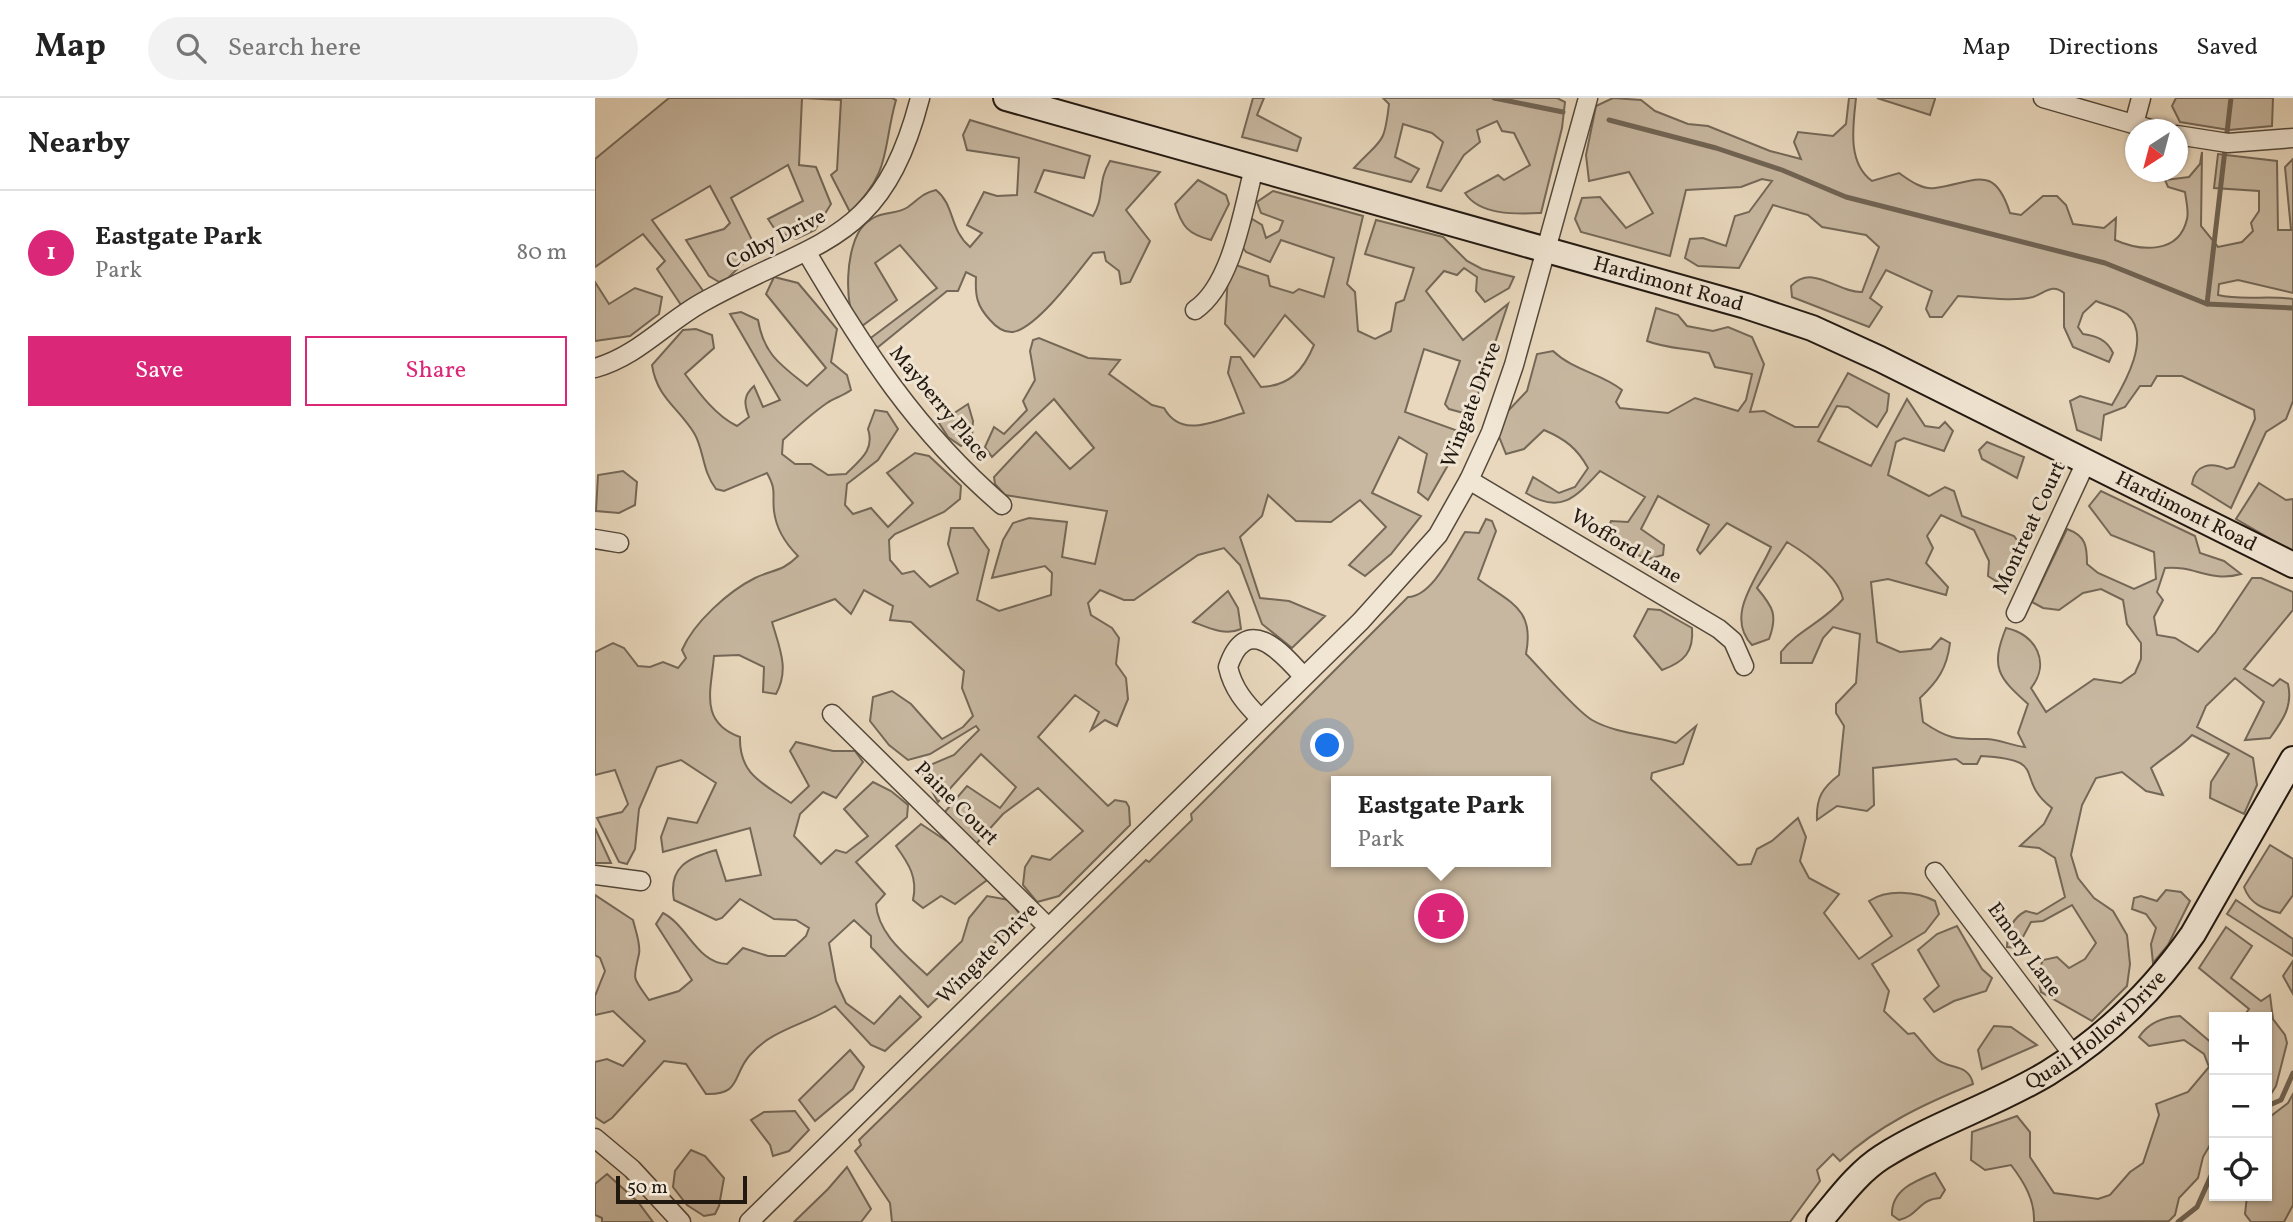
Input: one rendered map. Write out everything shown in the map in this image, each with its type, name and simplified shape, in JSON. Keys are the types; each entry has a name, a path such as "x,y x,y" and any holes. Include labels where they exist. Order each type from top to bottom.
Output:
{"street":[{"name":"Colby Drive","path":"595,368 626,357 700,303 807,253 844,231 881,192 900,156 920,98"},
{"name":"Hardimont Road","path":"1006,98 1745,306 1812,328 2293,565"},
{"name":"Wingate Drive","path":"749,1222 1304,676 1412,567 1438,536 1469,480 1506,389 1588,98"},
{"path":"2043,98 2125,121"},
{"path":"2135,119 2141,98"},
{"path":"2188,137 2228,143 2293,138"},
{"path":"1195,310 1209,300 1221,276 1254,167"},
{"name":"Mayberry Place","path":"807,253 872,361 896,394 971,479 1002,505"},
{"name":"Montreat Court","path":"2015,613 2087,462"},
{"name":"Wofford Lane","path":"1469,480 1719,629 1733,641 1744,666"},
{"path":"595,539 619,543"},
{"path":"1260,718 1238,694 1231,680 1228,667 1241,644 1254,638 1266,641 1304,676"},
{"name":"Paine Court","path":"832,714 1048,927"},
{"name":"Quail Hollow Drive","path":"1819,1222 1880,1158 2001,1099 2074,1056 2124,1016 2175,960 2212,903 2293,759"},
{"name":"Emory Lane","path":"1935,872 2074,1056"},
{"path":"595,875 641,881"},
{"path":"595,1138 632,1169 681,1222"}],"shaded area":[{"path":"669,98 802,98 799,165 816,167 831,204 815,230 796,239 776,231 768,219 803,201 788,165 731,198 757,250 728,278 719,282 709,276 686,240 724,229 730,223 710,186 652,220 704,292 688,304 681,305 657,269 665,261 643,234 595,267 595,159"},
{"path":"802,98 896,100 879,172 873,184 850,212 831,175 837,170 841,100"},
{"path":"1253,98 1264,98 1257,115 1301,138 1297,151 1242,137"},
{"path":"1383,98 1557,98 1565,102 1562,128 1541,213 1489,210 1472,201 1465,193 1498,175 1504,180 1530,165 1514,133 1502,131 1497,121 1477,130 1480,142 1464,155 1441,191 1427,187 1443,142 1432,133 1403,124 1395,157 1419,169 1411,182 1354,168 1383,136 1389,104"},
{"path":"1613,98 1641,100 1655,111 1688,124 1708,126 1770,151 1801,159 1794,142 1798,132 1833,136 1846,124 1849,98 1856,98 1853,132 1855,154 1864,173 1872,181 1899,173 1916,184 1930,188 1982,180 1997,187 2010,213 2021,215 2043,196 2057,196 2066,205 2073,224 2104,228 2116,218 2115,240 2147,248 2167,244 2183,231 2188,216 2185,192 2168,187 2166,182 2188,182 2188,177 2200,164 2202,152 2201,226 2218,247 2242,242 2253,231 2251,223 2259,211 2259,191 2214,188 2218,154 2277,161 2278,230 2291,230 2285,167 2293,159 2293,293 2238,280 2219,284 2218,295 2293,299 2293,401 2286,419 2266,432 2231,508 2192,484 2196,472 2205,466 2227,469 2234,467 2255,419 2254,410 2182,376 2157,376 2151,386 2140,386 2125,407 2104,415 2101,440 2077,430 2070,401 2080,396 2112,405 2134,360 2137,334 2134,323 2127,314 2116,308 2096,301 2083,313 2078,327 2083,334 2097,337 2108,345 2113,353 2109,362 2073,347 2064,327 2064,293 2060,290 2052,289 2033,297 2016,299 1958,296 1942,317 1930,317 1926,309 1932,291 1886,270 1870,298 1882,307 1869,327 1792,297 1791,286 1808,277 1862,292 1879,247 1866,235 1822,227 1808,215 1773,205 1739,268 1698,266 1685,258 1690,239 1703,238 1726,246 1735,216 1749,212 1772,181 1762,179 1741,187 1686,190 1670,256 1581,232 1575,219 1582,198 1600,197 1626,228 1653,213 1629,172 1589,181 1586,155 1596,106"},
{"path":"1877,98 1935,98 1935,99 1930,115"},
{"path":"2176,98 2273,98 2272,126 2229,130 2188,123 2188,119 2178,119 2172,106"},
{"path":"970,120 1090,156 1084,178 1044,170 1035,192 1093,216 1110,161 1160,172 1126,210 1150,241 1130,282 1121,284 1119,271 1106,261 1104,252 1093,253 1034,321 1013,332 1000,329 982,310 976,290 976,277 966,272 958,291 947,291 872,352 868,340 937,288 900,245 875,263 897,300 858,329 850,306 848,276 853,246 864,225 876,217 903,210 936,190 946,203 963,240 970,247 982,233 967,225 984,192 997,196 1017,195 1019,158 967,150 963,135"},
{"path":"1198,180 1226,195 1229,204 1211,240 1187,228 1175,204"},
{"path":"1273,191 1363,216 1347,284 1355,292 1358,331 1375,339 1391,331 1396,303 1404,300 1414,268 1365,254 1376,220 1443,237 1467,261 1482,269 1514,277 1509,288 1485,302 1476,291 1477,277 1464,268 1457,275 1444,271 1426,291 1463,340 1508,304 1471,415 1449,409 1445,404 1460,361 1424,349 1405,412 1461,432 1448,465 1428,500 1418,492 1427,454 1399,437 1372,493 1421,516 1391,554 1365,576 1349,565 1386,527 1360,500 1331,522 1296,521 1268,495 1262,516 1240,537 1260,598 1289,601 1325,616 1292,648 1262,624 1240,565 1224,548 1198,555 1134,600 1124,600 1100,590 1088,603 1091,615 1112,628 1119,638 1116,664 1126,678 1128,699 1117,726 1105,720 1091,730 1099,712 1075,695 1038,737 1108,806 1115,800 1126,802 1130,825 1059,896 1037,902 1023,885 1025,867 1032,856 1050,860 1083,831 1038,788 1003,814 976,844 944,813 967,786 1000,808 1016,787 981,754 938,802 923,775 923,768 954,755 979,730 976,726 930,754 908,760 889,745 870,721 873,697 892,691 911,704 942,739 963,727 973,716 962,688 964,671 911,622 890,620 893,606 864,590 851,614 835,599 772,622 783,667 776,694 763,692 764,667 739,655 714,656 710,693 713,714 727,731 740,737 744,761 762,783 791,803 809,786 790,751 796,742 833,751 855,751 863,762 836,798 823,792 800,814 794,836 821,864 836,850 846,853 868,836 844,809 873,782 891,791 908,805 907,817 856,862 885,894 876,904 887,934 927,975 962,941 969,918 987,896 1009,900 1022,917 928,1007 871,947 871,936 854,920 829,943 836,981 846,1003 874,1024 900,996 921,1017 885,1051 871,1045 835,1006 779,1033 759,1046 744,1062 735,1082 726,1091 706,1094 686,1064 664,1061 612,1118 604,1123 595,1117 595,1062 607,1059 623,1066 645,1041 613,1011 595,1015 595,996 605,971 600,958 595,955 595,895 633,920 639,941 635,978 649,1000 679,991 692,980 656,924 663,913 679,926 708,958 727,964 743,948 768,956 785,956 806,936 809,928 796,920 774,919 740,899 722,918 716,920 674,900 674,879 682,866 716,850 726,881 761,875 750,828 663,852 661,837 668,818 697,823 716,783 681,760 657,767 639,809 635,849 627,864 619,862 597,818 622,812 628,804 615,770 595,775 595,652 613,643 624,648 638,666 650,667 663,662 678,668 686,658 682,650 688,639 713,608 745,584 782,568 798,556 779,530 774,511 773,488 767,473 724,491 716,489 708,475 694,433 658,386 652,365 683,330 696,329 712,335 714,348 685,374 715,410 737,426 749,417 745,400 754,386 763,407 780,400 730,314 741,312 758,320 769,351 807,386 826,368 766,294 774,277 798,283 837,329 831,362 847,375 851,390 821,407 783,440 782,454 795,464 811,464 828,475 846,474 868,449 868,429 875,410 887,412 898,429 878,460 847,484 845,505 853,514 871,508 888,527 913,503 887,473 915,453 929,456 961,486 960,499 944,512 895,534 889,540 890,560 902,574 914,571 930,587 958,573 948,544 951,528 973,528 989,550 977,600 999,611 1051,595 1052,573 1045,566 992,578 1003,540 1013,523 1029,518 1067,522 1062,557 1095,564 1107,511 1005,495 995,484 994,477 1036,432 1070,469 1094,448 1054,399 992,457 985,447 994,427 1004,434 1027,410 1023,401 1035,380 1030,351 1033,340 1039,338 1088,358 1120,360 1109,374 1152,405 1164,408 1171,418 1190,425 1211,423 1244,413 1228,373 1231,357 1240,357 1261,387 1280,384 1294,375 1305,362 1314,345 1285,315 1254,357 1225,324 1228,276 1233,264 1268,276 1270,286 1293,293 1299,289 1324,297 1334,258 1281,240 1270,262 1246,252 1241,245 1252,219 1262,225 1266,238 1279,231 1283,221 1261,213 1257,202"},
{"path":"595,282 609,304 635,288 662,297 659,314 630,336 595,341"},
{"path":"1656,308 1678,315 1687,326 1713,331 1728,327 1752,337 1764,364 1750,412 1764,411 1795,427 1818,427 1848,373 1889,394 1887,411 1877,427 1848,407 1837,406 1818,441 1871,466 1907,399 1925,426 1939,428 1945,422 1953,431 1944,451 1904,438 1896,442 1888,475 1929,496 1945,487 1954,491 1962,516 2014,536 2024,550 2021,566 2010,581 1996,581 1988,576 1989,561 1974,530 1941,515 1927,536 1933,548 1926,563 1948,587 1946,595 1888,579 1871,582 1877,642 1900,652 1931,649 1941,638 1950,643 1941,674 1920,698 1923,722 1940,732 1953,737 1991,739 2025,747 2018,733 2028,704 2004,679 1998,663 1998,653 2006,628 2025,636 2037,651 2040,669 2031,688 2046,712 2094,679 2121,683 2135,673 2141,659 2141,643 2127,624 2123,600 2101,589 2083,593 2059,610 2043,608 2032,602 2067,529 2082,538 2086,547 2087,564 2098,573 2134,589 2156,579 2154,552 2111,535 2089,506 2101,491 2195,536 2200,553 2224,561 2241,574 2221,576 2165,568 2157,592 2163,600 2154,617 2157,635 2175,638 2198,652 2215,633 2252,578 2261,578 2293,592 2293,610 2244,669 2273,686 2280,679 2288,684 2288,706 2275,731 2270,738 2245,740 2264,702 2235,678 2206,706 2197,727 2253,758 2257,785 2244,814 2210,798 2211,782 2229,754 2192,735 2151,768 2163,795 2146,791 2122,772 2096,778 2082,805 2071,855 2078,878 2094,898 2113,911 2127,935 2130,964 2127,986 2092,1021 2041,992 2037,974 2043,960 2057,957 2069,968 2085,959 2096,943 2072,905 2043,921 2031,922 2017,948 2007,947 2011,926 2017,917 2026,911 2037,914 2065,897 2055,858 2039,848 2020,846 2044,824 2052,808 2040,797 2024,766 2016,761 1981,756 1977,764 1963,764 1956,759 1873,768 1874,805 1867,811 1837,806 1817,820 1821,794 1839,775 1844,726 1836,713 1836,704 1856,683 1860,634 1833,627 1823,638 1812,663 1781,663 1781,652 1788,644 1843,599 1835,582 1821,566 1787,542 1757,588 1772,612 1773,624 1769,639 1752,645 1744,633 1742,609 1771,547 1727,523 1700,554 1697,550 1709,525 1658,496 1641,529 1664,545 1663,555 1649,559 1615,547 1608,530 1611,521 1628,522 1645,497 1600,471 1583,489 1558,503 1549,503 1526,493 1533,477 1559,493 1575,487 1588,468 1570,445 1544,430 1524,449 1506,454 1498,434 1505,414 1527,391 1537,354 1553,351 1570,363 1614,384 1622,390 1616,402 1620,408 1668,413 1695,398 1738,411 1746,400 1752,374 1715,367 1709,353 1647,341"},
{"path":"968,404 973,421 972,437 961,446 948,437 939,423"},
{"path":"1987,442 2024,457 2017,478 1982,459 1979,450"},
{"path":"623,471 637,482 635,505 619,513 596,511 598,475"},
{"path":"2259,483 2286,500 2293,499 2293,552 2236,519"},
{"path":"1486,519 1492,521 1496,531 1478,579 1517,608 1527,626 1526,654 1577,708 1601,725 1676,743 1696,726 1683,764 1652,773 1651,779 1738,865 1751,864 1757,849 1772,841 1798,818 1806,837 1800,861 1809,878 1839,894 1824,913 1859,959 1892,936 1869,901 1884,895 1902,893 1935,901 1939,914 1925,932 1872,964 1889,991 1884,1011 1908,1034 1914,1033 1937,1059 1967,1073 1973,1084 1903,1116 1840,1161 1833,1154 1817,1170 1820,1181 1790,1222 892,1222 890,1203 855,1151 861,1145 859,1140 1146,860 1149,862 1192,820 1191,814 1408,597 1417,595 1434,581 1465,532 1479,533"},
{"path":"1228,591 1238,608 1241,629 1223,631 1193,622"},
{"path":"1648,609 1660,610 1692,628 1691,644 1686,655 1682,660 1662,670 1634,636"},
{"path":"921,824 966,854 987,880 955,904 941,896 923,908 913,900 911,872 896,846"},
{"path":"595,828 611,863 595,863"},
{"path":"2270,845 2293,859 2293,895 2280,913 2258,905 2244,887"},
{"path":"2166,890 2181,892 2190,901 2168,945 2153,963 2151,944 2156,928 2146,914 2132,909 2134,898 2141,896 2157,901"},
{"path":"2236,900 2293,939 2293,956 2227,914"},
{"path":"1957,926 1982,969 1992,978 1986,991 1954,1001 1934,1012 1924,999 1939,986 1918,950 1937,934"},
{"path":"2226,927 2252,946 2231,978 2261,1001 2270,995 2273,1019 2285,1035 2287,1043 2272,1092 2272,1012 2247,1012 2249,1009 2199,968"},
{"path":"2293,961 2293,994 2283,976"},
{"path":"2180,1016 2209,1041 2209,1067 2204,1054 2184,1040 2149,1046 2139,1037 2157,1021"},
{"path":"1994,1026 2011,1027 2037,1045 1982,1069 1978,1050"},
{"path":"850,1050 864,1067 853,1089 815,1121 799,1100"},
{"path":"2209,1067 2209,1147 2203,1157 2198,1178 2179,1198 2175,1215 2169,1221 2034,1222 2033,1206 2028,1192 2011,1165 1985,1170 1971,1160 1972,1132 2017,1116 2030,1132 2030,1157 2054,1193 2098,1199 2110,1195 2130,1172 2143,1163 2159,1115 2156,1104 2188,1092"},
{"path":"2293,1094 2293,1205 2284,1222 2251,1222 2245,1214 2246,1201 2272,1201 2272,1115 2288,1103"},
{"path":"795,1111 809,1130 789,1151 773,1156 770,1145 751,1120 764,1112"},
{"path":"691,1150 705,1156 724,1178 715,1214 704,1216 687,1205 673,1187 675,1171"},
{"path":"847,1167 871,1209 861,1222 794,1222 828,1189"},
{"path":"1935,1173 1945,1190 1940,1198 1927,1201 1905,1218 1899,1220 1892,1215 1895,1199 1900,1193 1912,1183"},
{"path":"607,1174 638,1202 653,1222 602,1222 602,1218 595,1215 595,1184"}],"waterway":[{"path":"1494,98 1563,112"},
{"path":"2207,304 2231,98"},
{"path":"1609,120 1716,148 1782,170 1846,197 2105,263 2207,304 2293,308"},
{"path":"2272,1104 2281,1100 2293,1073"},
{"path":"2178,1222 2197,1207 2209,1180"}],"place":[{"name":"Eastgate Park","path":"1441,916"}]}
